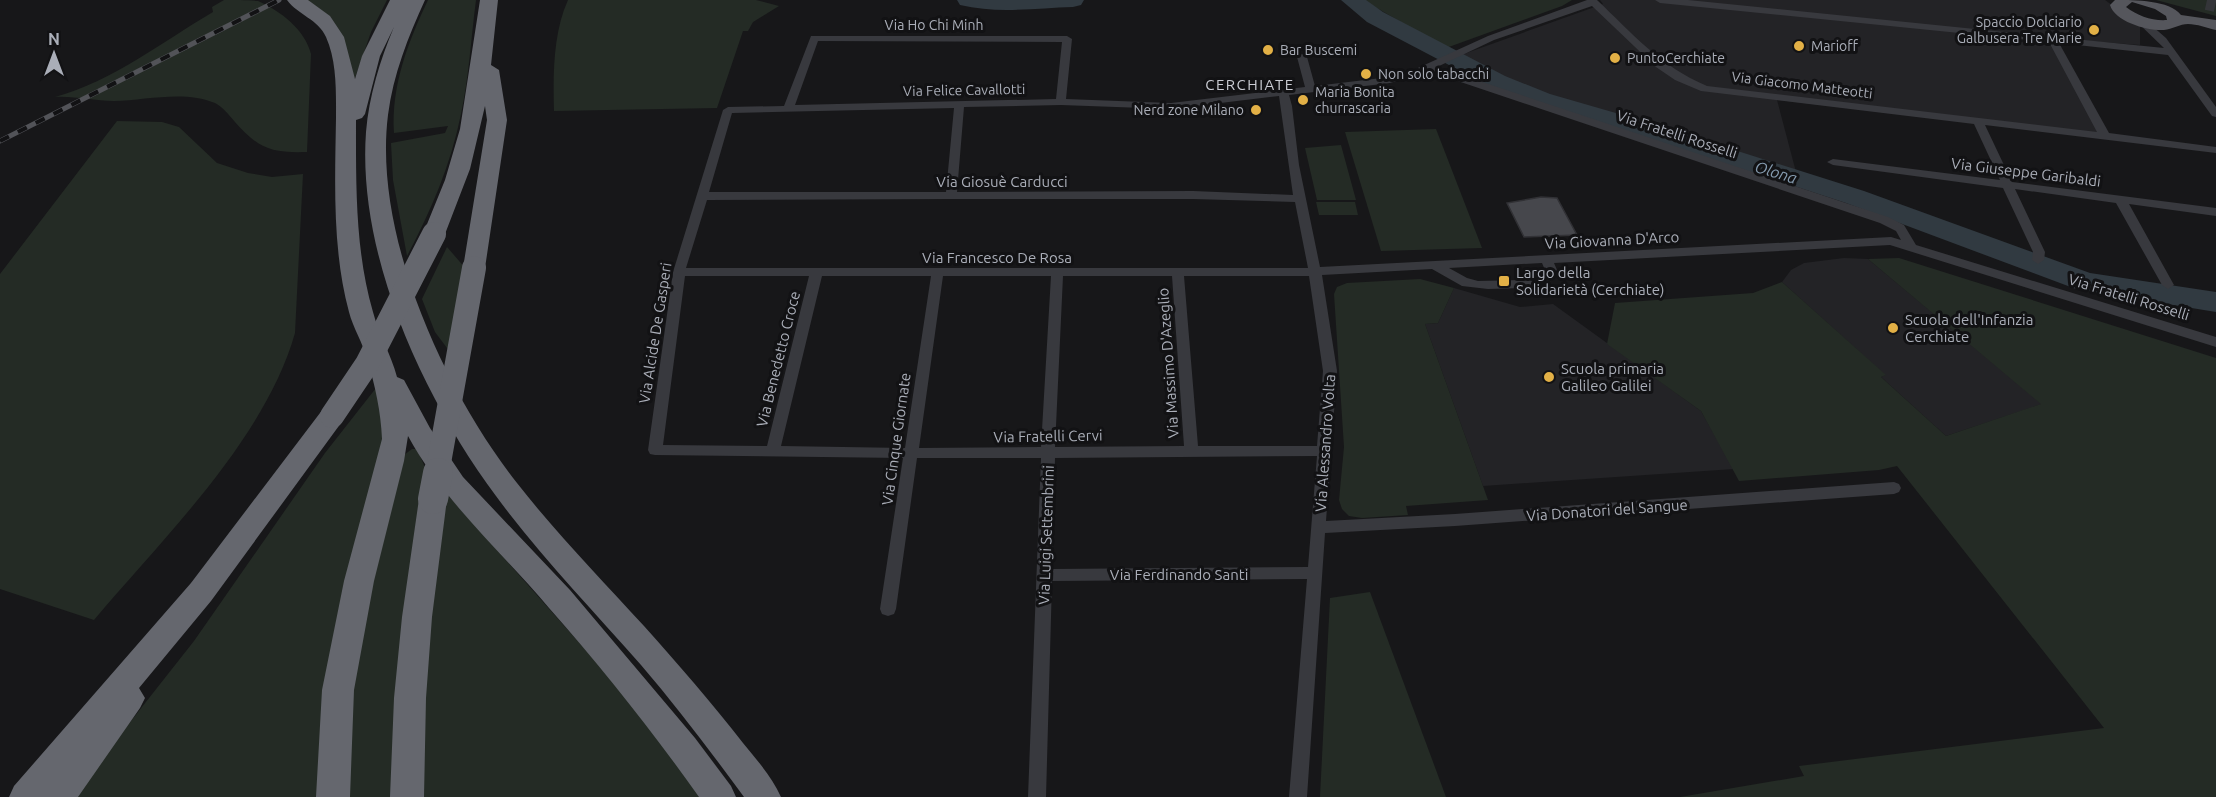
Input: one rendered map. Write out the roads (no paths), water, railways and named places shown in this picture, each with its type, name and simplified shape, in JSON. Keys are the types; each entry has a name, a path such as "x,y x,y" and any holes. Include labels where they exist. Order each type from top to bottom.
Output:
{"highway":[{"path":"296,0 324,20 335,37 339,50 346,82 345,201 354,276 362,313 380,359 420,434 453,484 560,599 684,749 719,797"},
{"path":"344,161 371,56 399,0"},
{"path":"416,0 389,68 376,133 381,203 387,233 419,339 465,428 503,483 561,555 693,705 764,797"},
{"path":"57,797 83,765 201,592 332,416 371,355 434,234 457,177 475,112 489,0"},
{"path":"407,797 417,617 433,499 474,268 497,120 484,42"},
{"path":"333,797 338,690 343,660 359,581 394,439 394,422 380,359"},
{"path":"26,797 201,592"}],"main road":[{"path":"2139,0 2153,3 2167,24"},
{"path":"2118,2 2124,13 2141,21 2167,24 2216,19"},
{"path":"2167,24 2194,20 2216,25"}],"street":[{"path":"1660,0 2172,52"},
{"name":"Via Felice Cavallotti","path":"728,110 1061,102 1156,106 1202,104 1390,80 1427,67 1467,48 1593,1"},
{"name":"Via Giacomo Matteotti","path":"1593,1 1660,65 1679,78 1705,88 2105,136"},
{"path":"2167,24 2172,52 2216,114"},
{"name":"Via Ho Chi Minh","path":"788,110 813,38 1067,39 1061,102"},
{"path":"2053,41 2105,136 2216,150"},
{"path":"1302,57 1311,90"},
{"name":"Via Fratelli Rosselli","path":"1427,67 1884,220 1899,228 1910,245 2216,342"},
{"name":"Via Alessandro Volta","path":"1283,93 1287,106 1293,165 1301,199 1330,371 1319,527 1313,573 1298,797"},
{"path":"951,196 959,105"},
{"name":"Via Alcide De Gasperi","path":"728,110 704,196 679,272 655,450 772,451"},
{"path":"1978,121 2039,252 2038,260"},
{"name":"Via Giuseppe Garibaldi","path":"1833,162 2216,212"},
{"name":"Via Giosuè Carducci","path":"704,196 1193,195 1301,199"},
{"path":"2120,199 2168,285"},
{"name":"Via Giovanna D'Arco","path":"1314,272 1437,267 1879,240 1910,245"},
{"path":"1437,267 1470,284 1519,283 1547,278 1551,270 1547,260"},
{"name":"Via Francesco De Rosa","path":"679,272 816,274 1314,272"},
{"name":"Via Luigi Settembrini","path":"1037,797 1048,453 1057,273"},
{"name":"Via Massimo D'Azeglio","path":"1178,273 1191,450"},
{"name":"Via Benedetto Croce","path":"772,451 816,274"},
{"name":"Via Cinque Giornate","path":"888,609 937,274"},
{"name":"Via Fratelli Cervi","path":"772,451 1048,453 1191,450 1324,451"},
{"name":"Via Donatori del Sangue","path":"1319,527 1467,520 1894,488"},
{"name":"Via Ferdinando Santi","path":"1045,575 1313,573"}],"waterway":[{"name":"Olona","path":"968,0 997,3 1073,0"},
{"name":"Olona","path":"1352,0 1375,17 1497,81 1541,99 1631,125 1855,197 2086,282 2216,302"}],"tunnel":[{"path":"2207,0 2216,2"}],"railway":[{"path":"0,141 279,0"}],"place":[{"name":"Spaccio Dolciario Galbusera Tre Marie","path":"2094,30"},
{"name":"Marioff","path":"1799,46"},
{"name":"Bar Buscemi","path":"1268,50"},
{"name":"PuntoCerchiate","path":"1615,58"},
{"name":"Non solo tabacchi","path":"1366,74"},
{"name":"Maria Bonita churrascaria","path":"1303,100"},
{"name":"Nerd zone Milano","path":"1256,110"},
{"name":"Largo della Solidarietà (Cerchiate)","path":"1504,281"},
{"name":"Scuola dell'Infanzia Cerchiate","path":"1893,328"},
{"name":"Scuola primaria Galileo Galilei","path":"1549,377"}],"district":[{"name":"CERCHIATE","path":"1250,84"}]}
